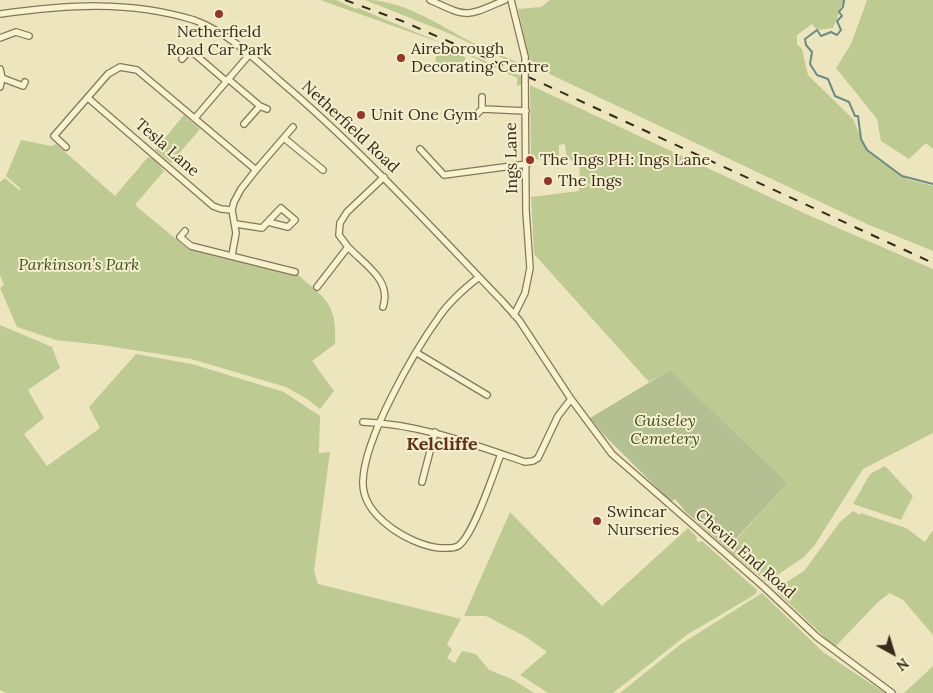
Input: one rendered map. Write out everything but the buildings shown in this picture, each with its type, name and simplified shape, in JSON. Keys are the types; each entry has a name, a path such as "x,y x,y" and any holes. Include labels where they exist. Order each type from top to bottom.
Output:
{"street":[{"path":"430,0 461,14 473,14 505,0"},
{"name":"Ings Lane","path":"511,0 525,57 526,211 530,268 525,294 514,315"},
{"name":"Netherfield Road","path":"0,14 69,4 106,4 146,8 195,21 217,31 249,54 340,133 384,177 514,315 590,426"},
{"path":"0,38 16,32 29,36"},
{"path":"182,59 190,50 260,106 267,109"},
{"path":"195,118 249,54"},
{"path":"66,147 54,136 111,71 120,67 129,67 137,70 256,170"},
{"path":"0,69 2,78 0,86"},
{"path":"2,78 23,86 24,82"},
{"path":"476,115 482,109 482,97"},
{"name":"Tesla Lane","path":"88,98 213,206 220,210 232,210"},
{"path":"244,124 260,106"},
{"path":"482,109 526,111"},
{"path":"232,255 236,224 232,210 236,196 293,127"},
{"path":"284,138 323,170"},
{"path":"420,149 444,174 527,164"},
{"path":"383,307 387,294 384,284 339,235 342,218 384,177"},
{"path":"236,224 262,228 268,222"},
{"path":"185,231 180,237 191,246 294,272"},
{"path":"317,287 348,247"},
{"path":"478,277 439,316 417,353 379,422 365,464 362,483 366,497 376,513 392,530 424,546 448,549 458,546 469,534 501,454"},
{"path":"417,353 487,395"},
{"path":"363,422 379,422 435,432 525,462 538,458 558,416 571,399"},
{"name":"Chevin End Road","path":"590,426 612,454 632,474 765,588 817,637 892,693"},
{"path":"422,482 435,432"}],"green space":[{"path":"320,0 336,0 445,44"},
{"path":"365,0 394,4 407,9 434,21 478,46 519,63 520,66 448,33"},
{"path":"550,0 844,0 833,28 817,30 812,24 797,35 797,44 802,49 808,75 853,119 867,151 907,179 933,186 933,251 867,224 539,69 529,60 518,9 541,7"},
{"path":"867,0 933,0 933,149 926,143 909,159 881,141 877,119 836,68 851,44"},
{"path":"441,46 449,48 466,58 463,62 448,69 435,64 437,48"},
{"path":"449,46 521,76 521,85 517,86 517,78"},
{"path":"530,85 808,215 933,269 933,433 863,469 814,546 804,557 767,582 735,556 741,549 733,543 788,483 670,370 649,382 534,254 531,197 579,191 580,161 567,160 565,144 559,145 559,160 531,159"},
{"path":"184,115 200,129 171,163 155,150"},
{"name":"Parkinson’s Park","path":"21,140 51,146 56,144 115,196 148,157 155,160 164,171 135,205 188,249 298,275 323,297 332,311 335,344 312,361 334,391 320,409 286,387 191,359 56,340 17,327 0,288 4,285 0,275 0,182 5,178 19,190 21,189 6,176"},
{"path":"0,325 52,347 60,368 28,390 44,418 24,434 47,466 100,428 89,407 136,354 192,364 284,392 320,416 319,453 330,452 314,571 318,584 461,619 447,644 452,650 447,658 455,663 462,651 476,654 489,670 512,679 534,693 6,693 0,690"},
{"name":"Guiseley Cemetery","path":"670,370 788,483 733,542 741,549 735,556 685,511 675,499 671,502 604,435 590,418"},
{"path":"885,466 913,496 901,520 853,504 870,474"},
{"path":"853,511 860,515 861,513 906,528 925,542 933,530 933,635 903,600 890,593 878,602 835,647 777,592 777,588 804,571 840,522"},
{"path":"510,512 602,606 688,528 697,537 696,540 702,541 757,590 756,594 688,634 613,693 548,693 520,675 547,652 526,637 486,616 464,616"},
{"path":"762,593 823,652 885,693 620,693 681,644"},
{"path":"932,667 933,693 904,693"}],"waterway":[{"path":"844,0 843,7 839,12 842,16 837,21 841,30 837,35 831,32 821,36 817,30 805,39 806,45 812,52 810,64 817,75 828,79 835,96 849,102 855,116 858,116 861,139 867,150 902,176 933,184"}],"railway":[{"path":"345,0 402,21 489,59 933,263"}],"place":[{"name":"Netherfield Road Car Park","path":"219,14"},
{"name":"Aireborough Decorating Centre","path":"401,58"},
{"name":"Unit One Gym","path":"361,115"},
{"name":"The Ings PH: Ings Lane","path":"530,160"},
{"name":"The Ings","path":"548,181"},
{"name":"Swincar Nurseries","path":"597,521"}],"district":[{"name":"Kelcliffe","path":"442,445"}]}
